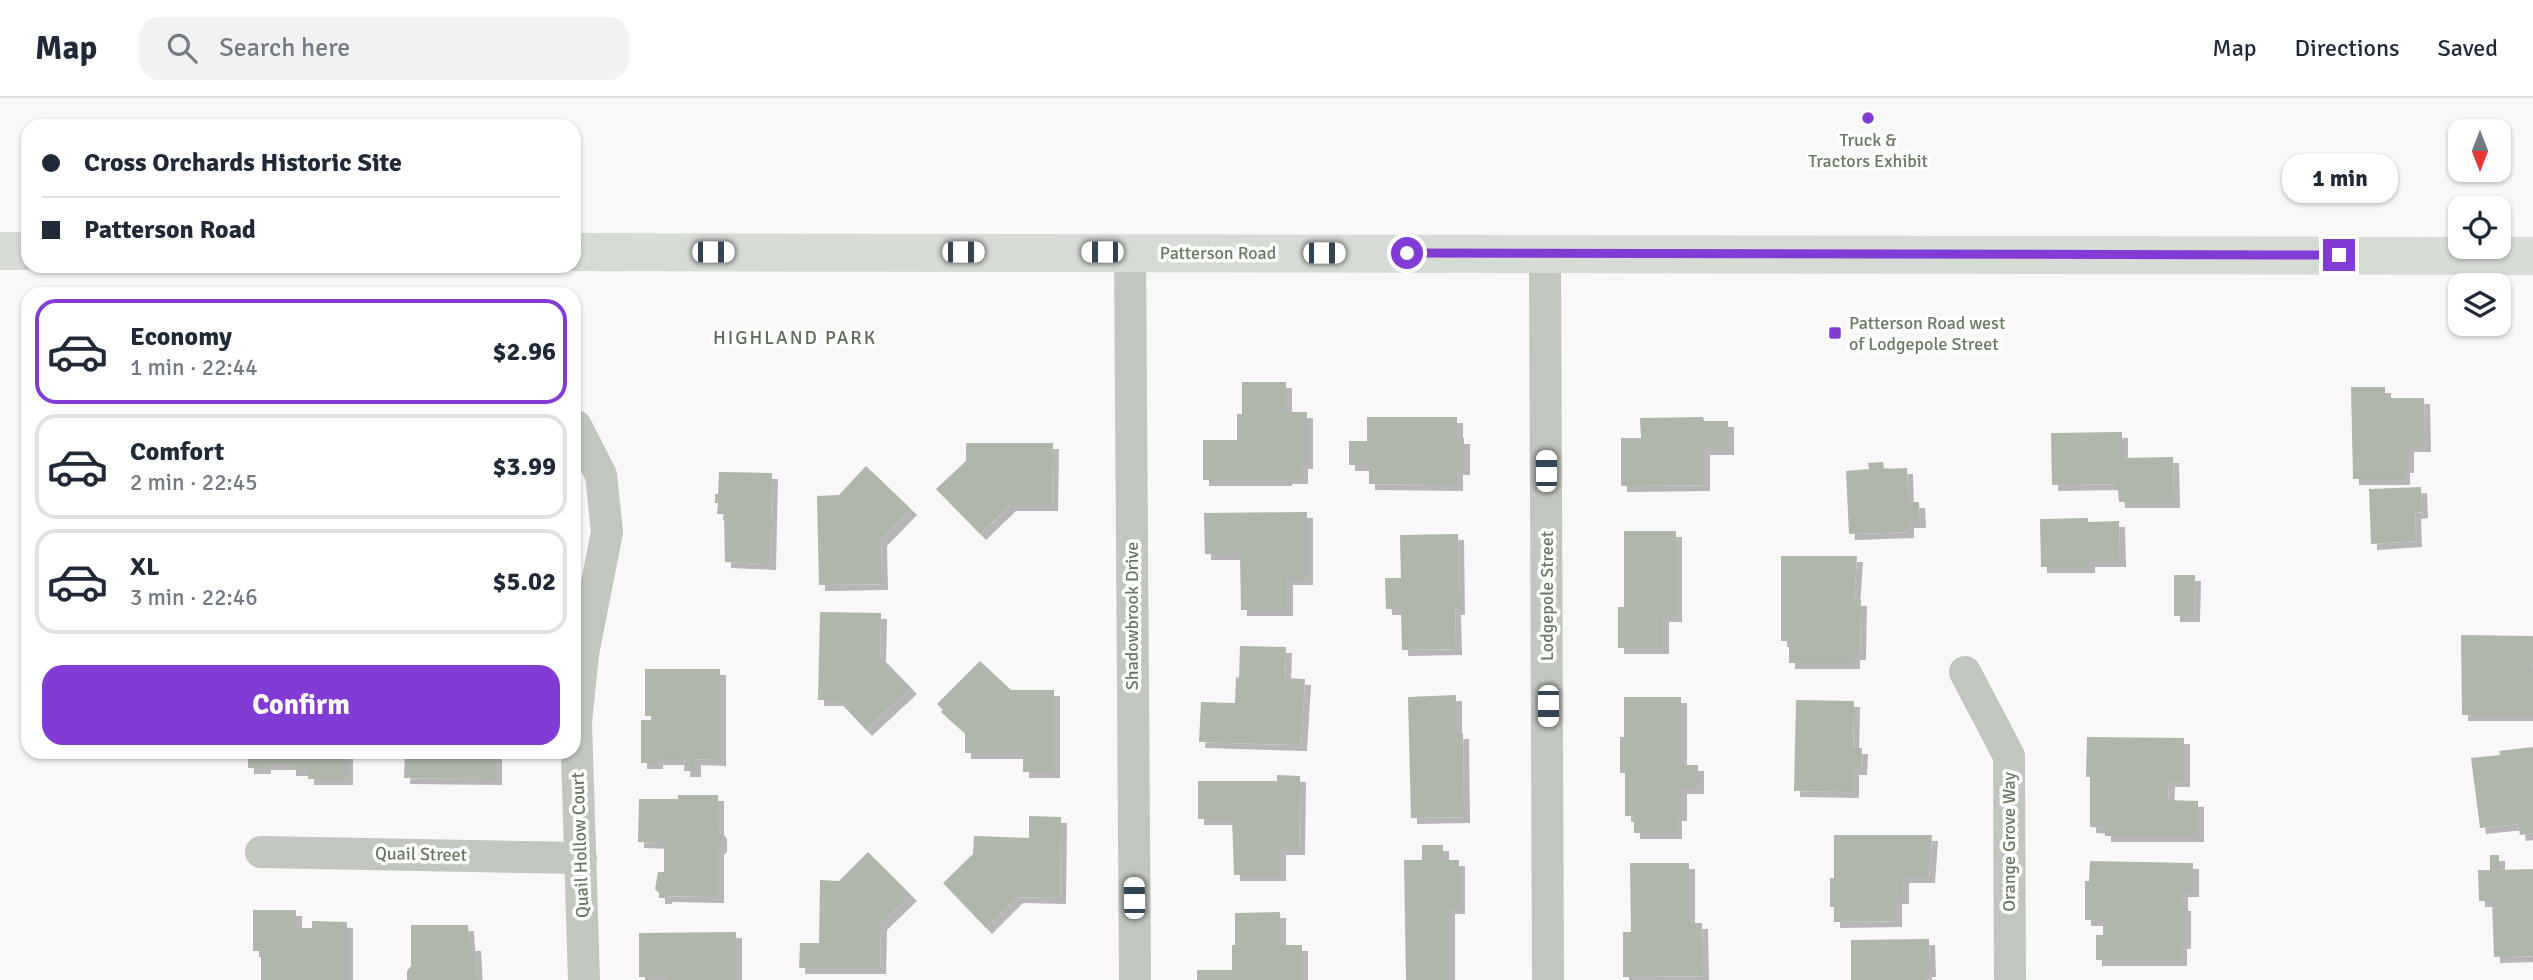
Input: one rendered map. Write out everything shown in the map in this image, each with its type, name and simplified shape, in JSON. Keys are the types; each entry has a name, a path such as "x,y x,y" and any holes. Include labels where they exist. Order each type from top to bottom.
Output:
{"main road":[{"path":"0,251 21,251"},
{"name":"Patterson Road","path":"581,252 2533,256"}],"street":[{"name":"Shadowbrook Drive","path":"1130,253 1135,980"},
{"name":"Lodgepole Street","path":"1545,253 1548,980"},
{"name":"Quail Hollow Court","path":"581,436 601,475 607,532 581,673"},
{"name":"Orange Grove Way","path":"1965,672 2009,756 2010,980"},
{"name":"Quail Hollow Court","path":"577,759 584,980"},
{"name":"Quail Street","path":"261,852 581,858"}],"building":[{"path":"1242,382 1286,382 1286,412 1307,412 1307,463 1302,463 1302,478 1203,480 1203,440 1237,440 1237,414 1242,414"},
{"path":"2351,387 2385,387 2385,398 2424,398 2425,446 2408,446 2408,467 2404,467 2404,479 2353,479"},
{"path":"1367,417 1457,417 1457,438 1464,438 1464,469 1457,469 1457,485 1369,484 1369,465 1349,465 1349,441 1367,441"},
{"path":"1703,417 1704,421 1728,421 1728,449 1704,449 1704,485 1621,486 1621,438 1641,438 1640,418"},
{"path":"2122,432 2122,458 2173,457 2174,502 2119,502 2115,484 2052,485 2051,433"},
{"path":"966,443 1053,443 1052,505 1010,505 980,534 936,489 966,461"},
{"path":"1883,462 1884,469 1907,468 1908,502 1919,502 1920,522 1908,522 1908,532 1849,534 1846,471 1869,469 1868,463"},
{"path":"866,466 911,509 881,540 882,584 819,585 817,496 839,495"},
{"path":"719,472 772,473 770,564 725,562 724,514 717,514 718,503 715,503"},
{"path":"2421,487 2422,512 2415,513 2416,541 2371,544 2369,489"},
{"path":"1307,512 1307,579 1287,579 1287,610 1241,610 1240,554 1205,554 1204,513"},
{"path":"2088,518 2088,522 2119,521 2120,561 2089,561 2089,567 2041,567 2040,519"},
{"path":"1624,531 1676,531 1676,616 1663,616 1663,648 1618,648 1618,607 1624,607"},
{"path":"1458,534 1459,609 1455,609 1456,649 1402,650 1401,609 1386,609 1385,578 1401,578 1400,535"},
{"path":"1781,556 1857,556 1854,600 1861,600 1860,654 1854,654 1854,663 1789,663 1789,641 1781,641"},
{"path":"2174,575 2195,575 2194,616 2174,616"},
{"path":"820,612 881,613 880,656 911,688 866,730 838,700 818,700"},
{"path":"2461,635 2533,636 2533,715 2462,715"},
{"path":"1240,646 1286,647 1285,678 1305,679 1301,745 1199,742 1201,702 1235,703"},
{"path":"980,661 1011,690 1054,690 1054,772 1023,772 1023,753 965,753 965,733 941,712 943,710 937,704"},
{"path":"645,669 720,669 720,760 695,759 695,771 684,771 685,759 657,759 657,763 641,763 641,720 654,720 654,716 645,716"},
{"path":"1456,695 1456,733 1463,733 1464,817 1411,818 1408,697"},
{"path":"1624,697 1681,697 1681,765 1698,765 1698,788 1681,788 1681,815 1676,815 1676,833 1634,833 1634,816 1625,816 1625,773 1620,773 1620,737 1624,737"},
{"path":"1796,700 1854,701 1853,748 1862,748 1861,769 1853,769 1853,792 1794,791"},
{"path":"2087,737 2184,738 2184,781 2169,781 2168,800 2198,801 2198,836 2105,836 2105,828 2090,827 2090,777 2086,777"},
{"path":"2533,747 2533,833 2520,835 2518,824 2480,828 2471,758 2500,755 2499,751"},
{"path":"248,759 347,759 347,779 308,779 308,770 290,770 290,764 265,764 265,768 248,768"},
{"path":"405,759 496,759 496,779 404,778"},
{"path":"1277,775 1300,776 1299,849 1280,849 1280,875 1234,875 1232,819 1198,819 1198,781 1277,781"},
{"path":"678,795 718,795 721,846 718,849 718,897 659,898 655,889 658,872 664,872 664,843 638,842 639,799 678,799"},
{"path":"1029,816 1061,817 1060,898 1017,897 986,928 943,883 973,854 974,836 1029,838"},
{"path":"1834,835 1932,835 1929,877 1903,877 1903,898 1896,898 1896,921 1834,922 1834,907 1830,907 1830,878 1834,878"},
{"path":"1422,845 1443,845 1443,860 1459,860 1459,908 1449,908 1449,980 1406,980 1404,860 1422,860"},
{"path":"868,852 911,895 881,924 880,968 799,968 800,943 819,943 820,880 839,881"},
{"path":"2490,855 2499,855 2499,870 2533,869 2533,956 2494,957 2492,901 2479,901 2478,870 2490,870"},
{"path":"2090,861 2193,863 2193,891 2182,891 2182,905 2185,905 2185,943 2181,943 2181,960 2096,960 2096,935 2103,935 2103,920 2085,920 2085,881 2089,881"},
{"path":"1630,863 1689,863 1689,923 1702,923 1703,976 1623,977 1623,932 1631,932"},
{"path":"253,910 296,910 296,928 312,928 312,921 347,922 347,980 261,980 261,951 253,951"},
{"path":"1280,912 1280,945 1302,945 1302,980 1197,980 1197,970 1232,970 1235,913"},
{"path":"411,925 468,925 469,945 475,945 477,980 407,980 407,971 411,966"},
{"path":"736,932 736,980 668,980 668,977 639,977 639,933"},
{"path":"1929,939 1930,971 1926,971 1926,980 1851,980 1851,940"}],"place":[{"name":"Truck & Tractors Exhibit","path":"1868,118"},
{"name":"Patterson Road west of Lodgepole Street","path":"1835,333"}],"district":[{"name":"HIGHLAND PARK","path":"795,338"}],"route":[{"path":"1407,253 2339,255"}]}
